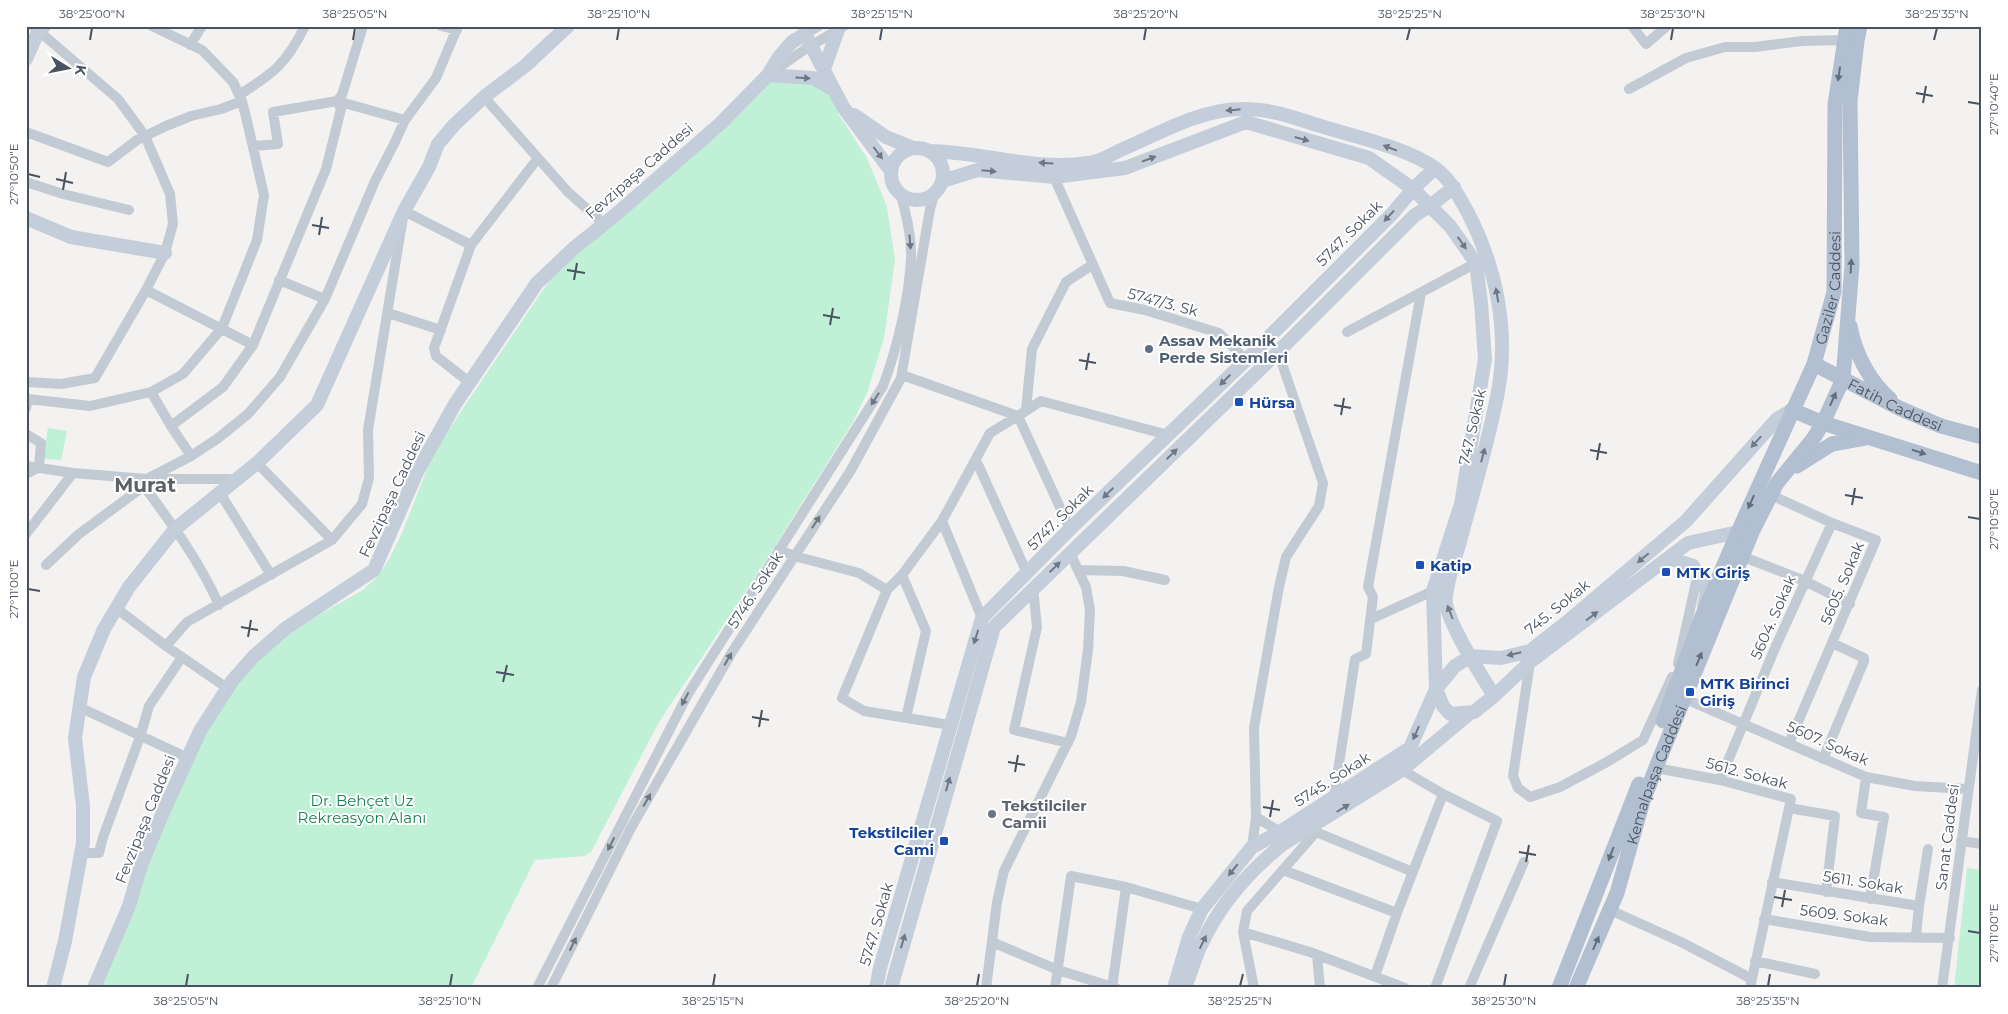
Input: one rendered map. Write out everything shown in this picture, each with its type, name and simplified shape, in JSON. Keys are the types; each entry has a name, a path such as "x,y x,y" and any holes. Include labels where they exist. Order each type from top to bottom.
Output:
{"main road":[{"path":"53,988 65,941 83,843 83,806 75,738 79,707 84,677 104,629 129,587 176,529 257,463 317,405 404,211 429,167 438,144 454,125 484,97 525,66 568,26"},
{"name":"Gaziler Caddesi","path":"1774,489 1813,439 1823,423 1843,379 1852,265 1850,100 1856,41 1860,26"},
{"path":"26,59 38,28"},
{"path":"824,68 841,28"},
{"name":"Gaziler Caddesi","path":"1745,531 1792,410 1814,364 1834,292 1835,105 1845,33"},
{"path":"807,35 843,107 891,171 895,188 901,195 915,200 929,197 939,187 943,172 937,157 922,148 913,148 886,136 843,107"},
{"name":"Fevzipaşa Caddesi","path":"94,988 129,906 141,865 200,731 228,688 254,656 286,628 374,570 417,472 454,404 537,283 574,248 721,123 768,75 779,56 792,42 807,35"},
{"path":"768,75 813,78 834,90"},
{"name":"747. Sokak","path":"930,152 948,152 1065,165 1091,163 1190,120 1243,108 1269,112 1371,140 1435,168 1454,187 1474,225 1492,269 1500,312 1502,345 1498,394 1451,572 1446,602 1458,634 1494,696"},
{"name":"747. Sokak","path":"939,187 978,170 1054,176 1125,168 1246,122 1369,158 1413,190 1450,226 1476,263 1482,303 1485,359 1461,504 1433,591 1436,689"},
{"path":"891,171 898,156 913,148"},
{"name":"5747. Sokak","path":"876,988 880,968 982,618 1070,529 1246,360 1392,214 1435,168"},
{"name":"5747. Sokak","path":"891,988 994,627 1278,352 1415,215 1454,187"},
{"path":"26,218 71,237 165,253"},
{"path":"1848,315 1851,332 1862,363 1884,394 1899,408"},
{"name":"Fatih Caddesi","path":"1814,364 1899,408 1942,426 1982,437"},
{"path":"1792,410 1823,423 1982,472"},
{"name":"745. Sokak","path":"1470,656 1501,658 1530,651 1686,521 1777,418 1792,410"},
{"path":"1774,489 1805,459 1832,444 1872,437"},
{"name":"Kemalpaşa Caddesi","path":"1559,988 1701,620 1745,531 1774,489"},
{"name":"745. Sokak","path":"1469,714 1494,696 1530,662 1688,543 1745,531"},
{"name":"Kemalpaşa Caddesi","path":"1576,988 1610,910 1643,801 1741,556 1745,531"},
{"path":"1669,558 1693,566 1698,573 1707,592 1701,620"},
{"path":"1469,714 1450,714 1443,706 1436,689 1455,666 1470,656"},
{"name":"5745. Sokak","path":"1174,988 1189,937 1202,909 1252,848 1410,748 1436,689"},
{"name":"5745. Sokak","path":"1187,988 1187,982 1200,946 1217,916 1249,875 1283,844 1314,830 1402,770 1469,714"}],"street":[{"path":"26,408 28,399 90,406 151,392 184,374 222,328 257,240 264,195 254,146 240,98 233,82 202,50 152,26"},
{"path":"190,45 202,26"},
{"path":"26,132 108,162 126,147 146,136 192,116 220,109 240,98 280,67 294,48 305,26"},
{"path":"337,101 342,95 363,26"},
{"path":"46,566 79,534 146,483 192,456 248,414 280,377 325,299 375,181 396,142 405,120 436,78 457,28 440,26"},
{"path":"807,35 818,26"},
{"path":"1632,26 1646,44 1667,26"},
{"path":"26,382 61,384 96,378 165,253 173,224 170,194 146,136 118,99 38,28"},
{"path":"807,35 841,28"},
{"path":"1629,90 1686,58 1725,47 1756,47 1845,33"},
{"path":"484,97 568,192 604,224"},
{"path":"254,146 278,144 273,112 337,101 405,120"},
{"path":"171,426 223,386 253,345 326,169 341,109 337,101"},
{"path":"469,382 434,354 434,348 471,245 538,158"},
{"name":"5747/3. Sk","path":"1054,176 1110,303 1145,310 1219,333 1246,360"},
{"path":"26,182 63,194 128,210"},
{"name":"5746. Sokak","path":"551,988 631,828 732,652 851,470 902,375 930,209 939,187"},
{"name":"5746. Sokak","path":"537,988 688,694 884,386 891,366 911,258 909,231 901,195"},
{"path":"166,646 186,622 332,540 362,504 370,478 368,430 404,211 471,245"},
{"path":"1347,332 1476,263"},
{"path":"1070,529 1022,413 1032,349 1066,282 1092,265"},
{"path":"279,280 325,299"},
{"path":"146,290 253,345"},
{"path":"1334,797 1356,659 1366,654 1373,597 1368,587 1421,293"},
{"path":"388,313 441,330"},
{"path":"1252,848 1256,817 1254,728 1278,587 1286,557 1319,506 1323,483 1278,352"},
{"path":"902,375 1022,413"},
{"path":"151,392 192,456"},
{"path":"950,725 864,711 842,698 887,590 902,575 942,521 990,433 1041,401 1168,434"},
{"path":"26,434 41,442 39,467"},
{"path":"976,460 1027,573"},
{"path":"257,463 332,540"},
{"path":"26,466 146,483 234,480"},
{"path":"26,474 39,467"},
{"path":"26,534 73,473"},
{"path":"146,483 211,587 218,605"},
{"name":"5605. Sokak","path":"1774,489 1832,523 1876,540 1789,743"},
{"path":"220,494 271,575"},
{"path":"942,521 982,618"},
{"name":"5604. Sokak","path":"1720,780 1832,523"},
{"path":"779,549 794,556 860,573 887,590"},
{"path":"986,988 997,902 1004,871 1068,742 1081,702 1088,650 1090,610 1086,587 1070,553"},
{"path":"1741,556 1806,581 1850,604"},
{"path":"1079,570 1123,571 1165,580"},
{"path":"1530,662 1512,776 1518,788 1530,797 1560,787 1644,740 1678,665 1698,573"},
{"path":"902,575 926,632 906,718"},
{"path":"1033,588 1037,627 1014,730 1068,742"},
{"path":"1371,619 1433,591"},
{"path":"116,608 166,646 228,688"},
{"path":"1823,759 1864,661 1864,658 1832,643"},
{"path":"81,853 99,853 149,706 182,657"},
{"name":"Sanat Caddesi","path":"1942,988 1950,938 1967,789 1982,690"},
{"name":"5607. Sokak","path":"1683,698 1866,777 1916,786 1967,789"},
{"path":"79,707 188,758"},
{"path":"1971,761 1982,763"},
{"name":"5612. Sokak","path":"1656,768 1720,780 1791,799 1789,808 1835,816 1826,892"},
{"path":"1402,770 1443,794 1497,821 1435,988"},
{"path":"1866,777 1861,812 1884,817 1870,899"},
{"path":"1375,976 1443,794"},
{"path":"1610,910 1681,942 1751,983 1789,808"},
{"path":"1256,817 1280,832"},
{"path":"1254,988 1243,932 1247,910 1283,870 1314,830 1413,872"},
{"path":"1961,842 1982,844"},
{"path":"1919,906 1928,849"},
{"path":"1469,988 1524,862"},
{"path":"1283,870 1397,913"},
{"path":"1055,988 1071,876 1126,887 1202,909"},
{"name":"5611. Sokak","path":"1772,882 1919,906 1916,936"},
{"path":"992,942 1058,970 1114,987 1126,887"},
{"name":"5609. Sokak","path":"1764,920 1870,936 1950,938"},
{"path":"1243,932 1317,955 1405,988"},
{"path":"1317,955 1320,988"},
{"path":"1755,961 1815,974"}],"green space":[{"name":"Dr. Behçet Uz Rekreasyon Alanı","path":"786,71 827,90 839,115 867,158 887,207 895,260 884,338 867,393 853,422 763,565 659,722 591,852 585,856 535,860 471,988 102,988 164,810 229,689 281,636 363,590 376,578 388,561 402,533 431,459 439,444 553,275 765,82"},
{"path":"48,428 67,431 61,460 43,459"},
{"path":"1967,868 1982,870 1982,980 1975,988 1954,988"}],"place":[{"name":"Assav Mekanik Perde Sistemleri","path":"1149,349"},
{"name":"Hürsa","path":"1239,402"},
{"name":"Katip","path":"1420,565"},
{"name":"MTK Giriş","path":"1666,572"},
{"name":"MTK Birinci Giriş","path":"1690,692"},
{"name":"Tekstilciler Camii","path":"992,814"},
{"name":"Tekstilciler Cami","path":"944,841"}],"district":[{"name":"Murat","path":"145,485"}]}
